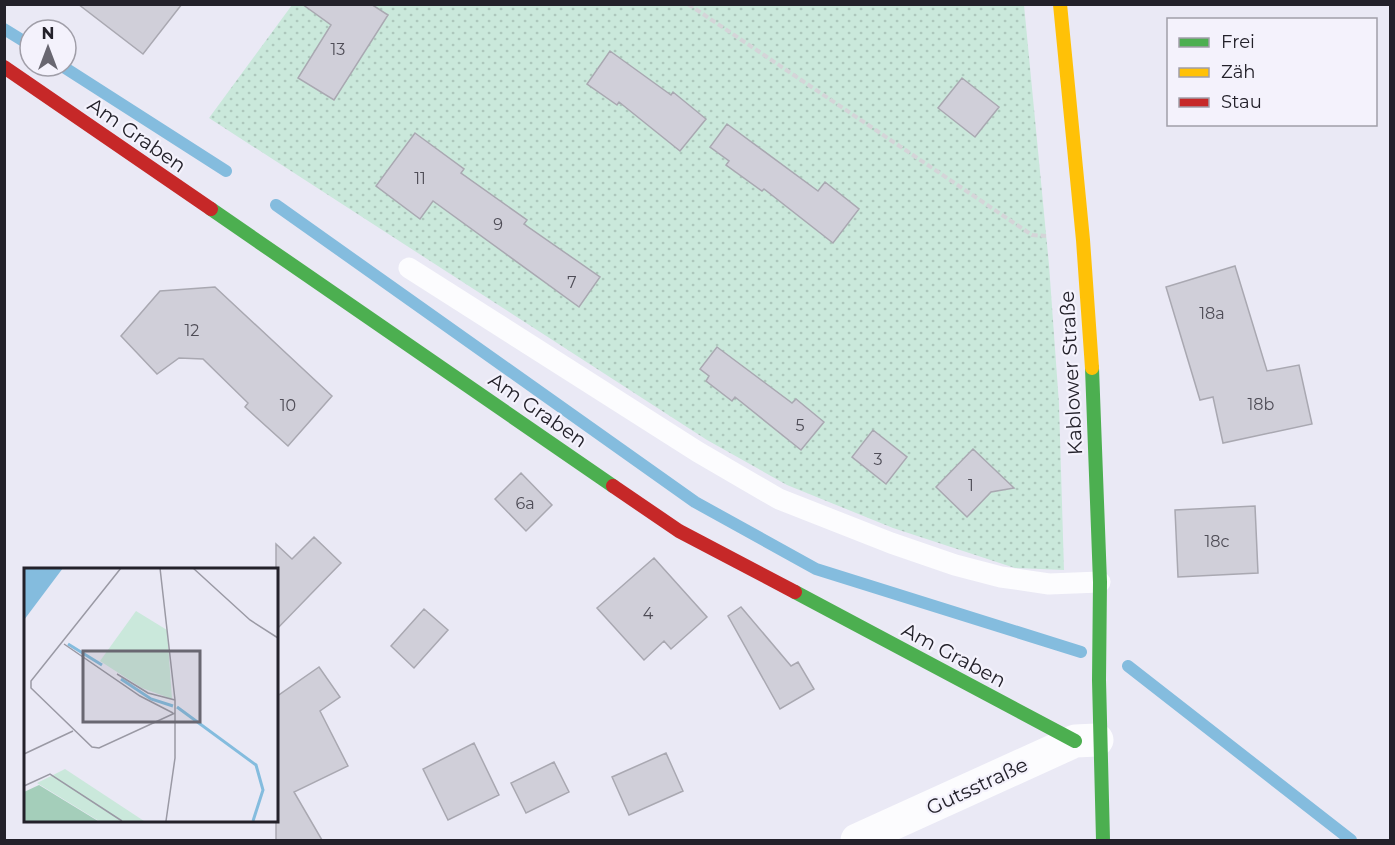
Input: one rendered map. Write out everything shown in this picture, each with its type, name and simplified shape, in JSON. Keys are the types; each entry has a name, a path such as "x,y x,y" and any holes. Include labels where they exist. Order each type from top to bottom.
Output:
{"street":[{"name":"Kablower Straße","path":"1060,4 1083,240 1095,408 1100,582 1088,741 1103,840"},
{"name":"Am Graben","path":"4,67 679,531 1088,741"},
{"name":"Gutsstraße","path":"857,840 1088,741"}],"lane":[{"path":"409,268 698,452 779,499 891,543 955,565 1001,577 1049,584 1100,582"}],"path":[{"path":"688,4 1032,235 1083,240"}],"green space":[{"path":"292,5 1024,5 1049,265 1059,404 1064,570 1015,568 893,528 787,485 707,440 209,118"}],"building":[{"path":"78,4 182,4 143,54"},
{"path":"302,4 371,4 388,15 334,100 298,78 331,25"},
{"path":"610,51 671,95 673,92 706,119 680,151 619,102 617,105 587,84"},
{"path":"962,78 999,107 975,137 938,108"},
{"path":"727,124 818,191 825,182 859,209 833,243 764,189 762,191 726,165 729,161 710,147"},
{"path":"415,133 464,169 461,173 527,220 524,224 600,277 579,307 433,201 420,219 376,186"},
{"path":"1235,266 1267,371 1299,365 1312,424 1223,443 1213,397 1200,400 1166,287"},
{"path":"215,287 332,396 288,446 245,407 248,403 203,359 179,358 157,374 121,336 160,291"},
{"path":"717,347 792,403 796,399 824,422 801,450 735,397 732,401 706,381 709,376 700,369"},
{"path":"873,430 907,457 886,484 852,457"},
{"path":"973,449 1014,488 991,492 967,517 936,487"},
{"path":"521,473 552,505 526,531 495,499"},
{"path":"1255,506 1258,573 1178,577 1175,510"},
{"path":"314,537 341,563 278,628 276,544 292,559"},
{"path":"654,558 707,617 671,649 664,641 644,660 597,608"},
{"path":"741,607 791,666 798,662 814,689 780,709 728,616"},
{"path":"424,609 448,630 414,668 391,646"},
{"path":"319,667 340,697 320,711 348,766 294,792 322,840 276,840 278,696"},
{"path":"474,743 499,795 448,820 423,769"},
{"path":"666,753 683,791 629,815 612,777"},
{"path":"554,762 569,792 526,813 511,783"}],"waterway":[{"path":"4,29 18,38"},
{"path":"78,76 226,171"},
{"path":"276,205 695,502 816,569 1081,652"},
{"path":"1128,666 1351,840"}],"traffic: fast":[{"path":"211,209 613,486"},
{"path":"1092,368 1100,582 1099,680 1103,840"},
{"path":"795,592 1075,741"}],"traffic: slow":[{"path":"1060,4 1083,240 1092,368"}],"traffic: jam":[{"path":"4,67 211,209"},
{"path":"613,486 679,531 795,592"}]}
